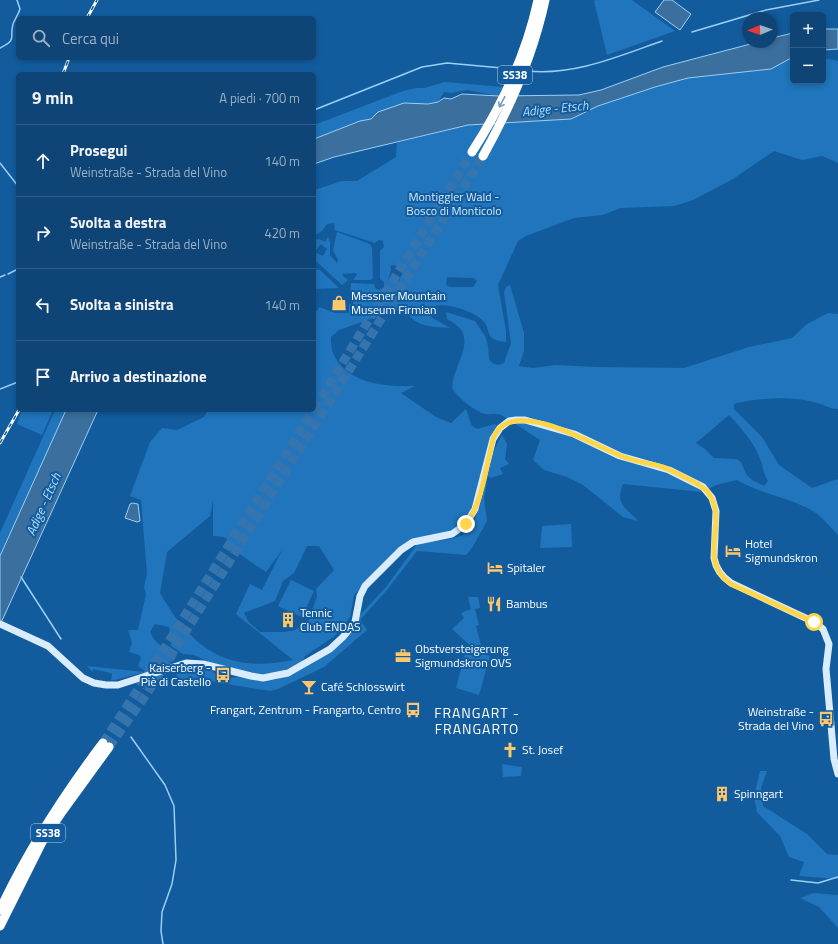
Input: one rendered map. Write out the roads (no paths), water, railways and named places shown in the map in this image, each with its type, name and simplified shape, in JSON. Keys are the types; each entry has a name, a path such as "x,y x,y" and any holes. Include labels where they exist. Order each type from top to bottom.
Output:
{"highway":[{"name":"SS38","path":"475,148 512,82 525,50 538,0"},
{"name":"SS38","path":"483,156 491,143 528,63 545,0"},
{"name":"SS38","path":"0,910 22,863 37,838 79,775 106,745 42,842 0,926"},
{"path":"2,891 27,845 37,838"}],"main road":[{"path":"3,626 48,646 83,678 106,685 118,685 186,663 203,664 263,678 288,673 330,649 343,637 355,622 361,592 401,550 413,542 452,534 466,524 475,509 493,439 497,431 504,424 516,420 525,420 574,434 620,456 669,470 703,487 714,503 716,511 714,558 722,576 731,584 814,622 823,629 826,634 829,644 826,669 834,759 838,774"}],"water":[{"path":"664,0 672,0 691,14 680,30 655,12"},
{"path":"826,29 838,29 838,49 826,50"},
{"name":"Adige - Etsch","path":"790,34 790,59 771,69 688,78 655,87 598,106 571,119 468,125 334,157 316,163 316,138 360,121 371,119 378,112 404,103 428,104 438,102 444,98 451,99 462,94 499,96 579,95 601,90 663,67 742,46 742,48 778,48 778,37"},
{"name":"Adige - Etsch","path":"65,412 97,412 0,625 0,556"},
{"path":"130,504 138,504 140,521 137,522 125,518"}],"waterway":[{"path":"17,0 20,9 17,16"},
{"path":"692,32 766,10 819,0"},
{"path":"0,48 11,40 13,24 16,18"},
{"path":"527,71 545,72 579,68 596,64 662,41"},
{"path":"316,109 422,67 447,63 513,69"},
{"path":"0,163 16,183"},
{"path":"8,274 16,270"},
{"path":"0,277 5,275"},
{"path":"0,389 16,383"},
{"path":"21,577 61,639"},
{"path":"131,737 165,785 174,806 176,860 172,884 162,912 161,931 163,944"},
{"path":"791,880 818,883 838,877"}],"tunnel":[{"path":"316,406 472,152"},
{"path":"109,747 148,692 483,156"},
{"path":"103,743 156,662 312,412"}],"railway":[{"path":"88,16 97,0"},
{"path":"64,72 68,60"},
{"path":"0,443 18,412"}],"place":[{"name":"Messner Mountain Museum Firmian","path":"339,303"},
{"name":"Hotel Sigmundskron","path":"733,551"},
{"name":"Spitaler","path":"495,568"},
{"name":"Bambus","path":"494,604"},
{"name":"Tennic Club ENDAS","path":"288,620"},
{"name":"Obstversteigerung Sigmundskron OVS","path":"403,656"},
{"name":"Kaiserberg - Piè di Castello","path":"223,675"},
{"name":"Café Schlosswirt","path":"309,687"},
{"name":"Frangart, Zentrum - Frangarto, Centro","path":"413,710"},
{"name":"Weinstraße - Strada del Vino","path":"826,719"},
{"name":"St. Josef","path":"510,750"},
{"name":"Spinngart","path":"722,794"}],"district":[{"name":"FRANGART - FRANGARTO","path":"477,722"}],"park label":[{"name":"Montiggler Wald - Bosco di Monticolo","path":"454,204"}]}
